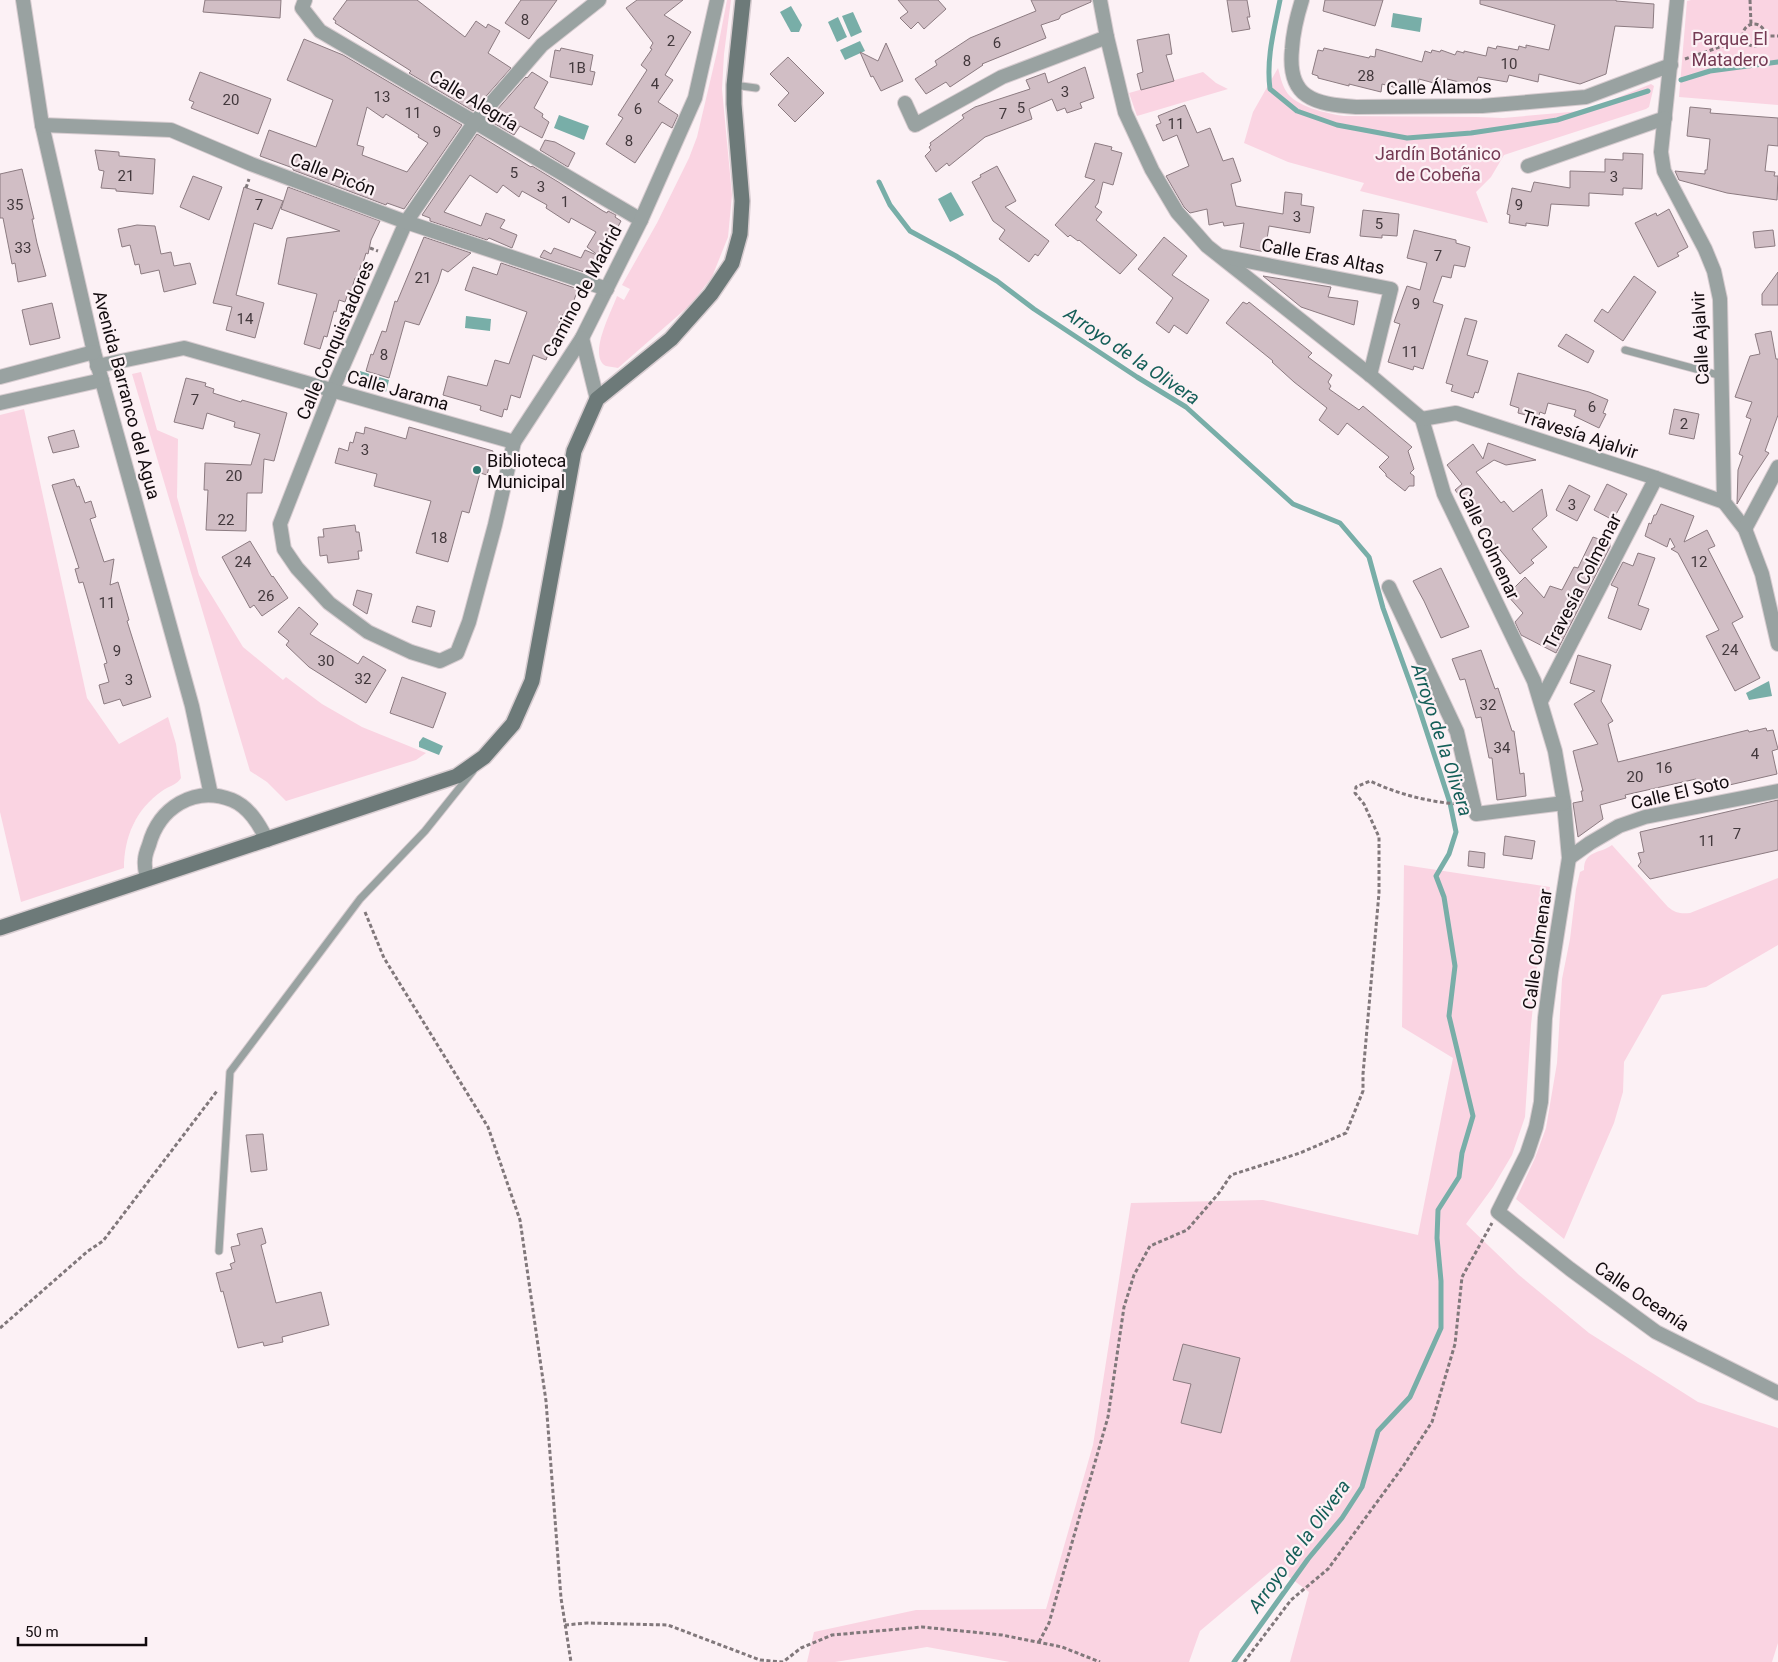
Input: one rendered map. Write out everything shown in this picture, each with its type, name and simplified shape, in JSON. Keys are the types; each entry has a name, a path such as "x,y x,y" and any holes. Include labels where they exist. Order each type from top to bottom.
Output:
{"street":[{"name":"Avenida Barranco del Agua","path":"23,0 42,125 97,366 192,706 211,796"},
{"name":"Calle Alegría","path":"305,0 302,8 320,31 641,220"},
{"name":"Calle Conquistadores","path":"457,652 440,661 411,652 368,632 329,603 297,568 284,549 280,524 332,391 406,222 474,123 542,45 599,0"},
{"name":"Camino de Madrid","path":"457,652 469,622 495,525 514,442 582,338 641,220 695,98 717,0"},
{"path":"0,928 456,776 484,757 514,724 532,681 574,451 597,399 671,339 712,294 732,263 740,234 742,201 734,85 743,0"},
{"path":"1100,0 1125,112 1152,170 1178,212 1207,246 1370,374 1422,419"},
{"name":"Calle Álamos","path":"1302,0 1293,30 1290,61 1292,76 1298,86 1309,97 1337,106 1482,106 1586,97 1671,65"},
{"name":"Calle Ajalvir","path":"1677,0 1662,152 1664,171 1705,249 1716,280 1720,299 1724,502"},
{"path":"905,103 915,125 1002,77 1107,37"},
{"path":"1528,166 1665,118"},
{"name":"Calle Picón","path":"42,125 171,130 252,164 406,222 607,289"},
{"name":"Calle Eras Altas","path":"1220,256 1391,289 1370,374"},
{"path":"582,338 597,399"},
{"name":"Calle Jarama","path":"97,366 184,348 514,442"},
{"path":"0,377 94,352"},
{"path":"0,403 102,380"},
{"name":"Travesía Ajalvir","path":"1422,419 1456,413 1724,502"},
{"name":"Calle Colmenar","path":"1422,419 1444,494 1534,681 1555,751 1564,803 1569,858 1545,1018 1541,1102 1528,1154 1498,1212"},
{"path":"1745,529 1778,468"},
{"name":"Travesía Colmenar","path":"1541,701 1656,478"},
{"path":"1724,502 1745,529 1762,574 1778,644"},
{"path":"1389,588 1457,732 1476,814 1564,803"},
{"name":"Calle El Soto","path":"1569,858 1619,826 1645,817 1778,791"},
{"path":"147,880 145,860 152,832 168,810 186,799 211,796 233,800 258,822 267,840"},
{"name":"Calle Oceanía","path":"1498,1212 1570,1270 1656,1332 1778,1392"}],"lane":[{"path":"734,85 756,88"},
{"path":"1625,350 1722,376"},
{"path":"219,1251 230,1072 360,900 425,831 484,757"}],"path":[{"path":"1750,0 1751,24"},
{"path":"1751,24 1761,27 1764,36 1761,42 1755,46 1748,44 1743,38 1743,31 1751,24"},
{"path":"1764,36 1778,36"},
{"path":"1671,65 1743,38"},
{"path":"370,248 378,251"},
{"path":"1039,1642 1049,1623 1108,1417 1124,1307 1134,1275 1150,1246 1187,1230 1219,1193 1231,1175 1300,1153 1346,1133 1363,1091 1379,893 1379,837 1364,804 1355,793 1356,787 1370,782 1388,790 1439,803 1474,805"},
{"path":"360,900 384,958 488,1127 520,1220 546,1401 561,1598 571,1662"},
{"path":"0,1328 88,1251 103,1241 230,1072"},
{"path":"1244,1662 1291,1600 1328,1569 1402,1468 1432,1422 1455,1344 1462,1277 1498,1212"},
{"path":"565,1625 587,1623 668,1625 760,1660 783,1662 801,1648 832,1635 922,1627 1002,1635 1062,1646 1100,1662"}],"green space":[{"path":"727,0 731,0 724,54 722,89 732,195 728,237 712,277 690,305 618,368 606,366 601,361 599,353 606,322 617,296 624,300 630,289 622,285 657,223 689,158 697,137"},
{"name":"Parque El Matadero","path":"1778,0 1778,105 1679,97 1687,1"},
{"name":"Jardín Botánico de Cobeña","path":"1278,68 1285,89 1296,101 1321,111 1344,116 1503,118 1570,112 1587,110 1651,84 1654,86 1649,107 1646,109 1504,155 1491,177 1476,192 1488,223 1360,191 1364,183 1288,162 1244,143 1253,112"},
{"path":"1203,72 1216,83 1228,89 1137,116 1129,93"},
{"path":"141,372 157,430 178,439 177,497 199,575 243,647 283,680 286,677 322,704 362,727 426,753 416,760 286,801 267,782 250,771 132,374"},
{"path":"24,409 87,698 119,744 168,717 176,744 181,778 153,798 139,815 133,825 126,845 124,868 21,902 0,812 0,415"},
{"path":"1612,845 1668,907 1678,913 1690,913 1778,878 1778,945 1706,987 1662,995 1624,1062 1623,1092 1614,1123 1564,1239 1516,1199 1535,1158 1546,1128 1557,1063 1562,979 1580,872 1584,870 1587,859 1590,856"},
{"path":"1404,865 1550,887 1537,968 1525,1117 1512,1155 1493,1187 1466,1224 1519,1275 1589,1333 1698,1402 1778,1428 1778,1643 1772,1662 1290,1662 1309,1592 1276,1567 1200,1631 1189,1662 1010,1662 927,1647 835,1662 807,1662 814,1632 916,1610 1046,1609 1093,1445 1131,1203 1263,1200 1418,1235 1453,1058 1402,1027"}],"shaded area":[{"path":"791,6 802,25 799,32 791,32 780,12"},
{"path":"853,12 862,32 851,37 842,16"},
{"path":"1393,13 1422,18 1420,32 1391,27"},
{"path":"838,17 847,37 837,42 828,22"},
{"path":"860,41 865,51 845,60 840,50"},
{"path":"559,115 589,126 584,140 554,128"},
{"path":"951,192 964,215 950,222 938,199"},
{"path":"466,316 491,319 490,331 465,328"},
{"path":"360,371 389,380 386,392 356,383"},
{"path":"1769,681 1772,696 1749,700 1746,693"},
{"path":"423,737 443,746 439,755 419,747 419,742"}],"building":[{"path":"205,0 281,0 280,18 203,12"},
{"path":"347,0 417,0 465,37 476,21 486,28 488,24 500,31 488,53 511,68 473,111 409,73 411,71 335,23 336,21 333,19"},
{"path":"521,0 557,0 529,39 505,23"},
{"path":"637,0 683,0 664,15 691,32 665,75 673,80 658,102 678,115 672,128 662,122 635,163 606,144 623,118 618,115 647,70 641,65 652,49 650,48 653,43 626,8"},
{"path":"898,0 938,0 946,9 924,29 918,22 911,29 900,18 908,12"},
{"path":"1031,0 1091,0 1091,2 1061,15 1059,19 1041,25 1046,38 982,64 950,87 946,82 926,94 915,79 937,65 935,61 970,38 1036,11"},
{"path":"1227,0 1247,0 1250,17 1247,17 1250,29 1232,32"},
{"path":"1325,0 1383,0 1375,26 1323,11"},
{"path":"1480,0 1616,0 1654,4 1653,28 1615,26 1606,74 1580,84 1539,74 1538,82 1509,75 1507,82 1478,77 1475,86 1447,79 1445,86 1419,79 1418,84 1414,83 1412,92 1382,84 1381,92 1318,78 1318,76 1312,74 1318,50 1323,51 1324,48 1369,58 1370,56 1375,57 1376,49 1422,62 1425,51 1431,53 1432,50 1440,52 1441,50 1455,55 1457,51 1464,53 1464,51 1486,56 1488,47 1496,49 1497,46 1518,50 1519,46 1526,48 1526,45 1549,50 1555,25 1480,4"},
{"path":"1169,34 1172,54 1166,55 1174,81 1141,90 1137,74 1143,72 1137,40"},
{"path":"304,39 343,55 462,125 404,209 387,203 386,205 260,156 269,130 316,147 333,100 287,80","holes":["367,107 383,118 386,114 428,143 407,172 362,155 364,147 357,145"]},
{"path":"886,43 903,81 881,91 873,76 871,77 860,52 878,61"},
{"path":"561,48 593,55 590,71 595,72 592,85 550,77 555,50 560,51"},
{"path":"788,57 824,93 795,122 778,105 789,93 770,74"},
{"path":"1085,67 1094,98 1080,103 1082,108 1067,113 1065,108 1057,111 1052,99 1029,109 1032,119 985,137 949,166 947,163 936,172 925,156 931,150 929,147 930,143 964,118 962,115 975,107 1030,89 1026,80 1045,73 1048,83"},
{"path":"200,72 271,99 258,134 191,108 194,102 189,100"},
{"path":"532,72 548,82 534,108 543,114 542,117 549,122 542,138 520,126 514,135 488,120"},
{"path":"1185,105 1197,133 1210,128 1223,161 1233,158 1241,181 1231,184 1236,206 1283,214 1285,192 1302,194 1301,205 1314,207 1310,233 1269,226 1265,252 1240,247 1244,223 1224,226 1223,222 1209,225 1207,209 1190,213 1184,207 1166,176 1189,166 1177,135 1163,141 1156,125 1161,123 1158,116"},
{"path":"1690,107 1711,109 1710,113 1778,118 1778,146 1768,145 1765,171 1775,172 1774,176 1778,176 1777,200 1727,193 1679,180 1675,171 1705,174 1705,170 1707,170 1710,139 1687,136"},
{"path":"477,134 603,211 616,215 615,217 621,221 609,244 605,242 593,275 540,257 544,250 551,254 554,248 581,258 585,250 599,256 587,247 596,232 571,218 569,223 546,208 547,205 522,191 519,197 503,185 497,193 470,175 444,212 481,226 486,213 505,220 500,228 517,235 512,248 489,238 487,240 430,221 430,218 422,215"},
{"path":"545,140 555,142 575,153 568,167 540,150"},
{"path":"1095,143 1112,147 1111,150 1122,153 1113,185 1103,182 1098,203 1095,207 1102,212 1096,220 1137,255 1120,274 1079,240 1070,235 1068,237 1055,225 1095,180 1085,177"},
{"path":"95,150 119,152 119,156 155,159 153,194 101,188 104,171 99,170"},
{"path":"1623,153 1643,154 1642,189 1623,188 1623,195 1589,193 1589,206 1551,204 1548,226 1526,223 1526,226 1509,223 1510,215 1507,214 1512,188 1531,192 1534,182 1570,188 1570,171 1605,172 1605,159 1623,160"},
{"path":"997,166 1016,201 1005,207 1049,241 1038,256 1035,254 1029,262 999,239 1005,230 993,221 972,182 981,177 980,175"},
{"path":"22,169 34,219 32,219 37,243 46,276 18,282 15,263 12,264 3,218 0,218 0,174"},
{"path":"193,176 222,187 209,220 180,207"},
{"path":"244,187 283,201 272,229 254,223 236,295 264,303 255,338 226,330 232,307 213,303"},
{"path":"288,187 380,221 371,240 368,254 366,253 351,291 349,290 345,302 339,300 327,337 324,336 320,349 304,344 317,294 278,284 287,238 340,231 281,209"},
{"path":"1669,209 1688,247 1677,253 1679,256 1658,267 1635,223 1656,213 1657,216"},
{"path":"1363,210 1399,214 1397,236 1382,235 1382,238 1360,236"},
{"path":"137,225 155,226 161,254 171,252 174,266 190,263 196,284 164,292 159,270 141,274 139,264 135,265 130,245 122,247 118,229"},
{"path":"1414,230 1456,240 1456,243 1470,247 1465,267 1454,265 1451,278 1442,276 1433,302 1443,305 1423,369 1414,366 1413,370 1388,362 1400,324 1394,322 1407,286 1420,290 1427,263 1407,258"},
{"path":"1773,230 1775,246 1755,248 1753,232"},
{"path":"424,237 471,253 448,272 442,269 419,325 405,321 389,378 366,371 371,354 373,355 382,331 386,332 395,301 397,302"},
{"path":"1164,237 1187,256 1172,275 1209,300 1187,334 1174,325 1169,333 1156,323 1173,298 1138,269"},
{"path":"501,263 578,289 568,317 562,315 546,360 533,355 520,398 511,395 507,410 504,409 502,417 480,410 481,406 443,395 448,376 487,386 495,360 509,364 527,312 465,290 473,267 497,275"},
{"path":"1778,272 1778,305 1762,305 1762,294"},
{"path":"1263,276 1331,287 1328,297 1358,301 1354,325 1301,307"},
{"path":"1634,276 1656,292 1623,341 1594,321 1602,309 1608,313"},
{"path":"1243,302 1247,304 1249,302 1312,353 1308,357 1332,375 1328,382 1331,386 1329,389 1359,410 1363,406 1412,447 1408,451 1414,469 1410,473 1414,476 1414,486 1409,486 1405,491 1386,476 1379,467 1389,457 1347,423 1338,435 1319,420 1327,408 1226,323"},
{"path":"52,303 60,338 30,345 22,310"},
{"path":"1465,318 1477,321 1467,355 1488,361 1478,393 1475,392 1473,398 1451,391 1453,385 1446,383"},
{"path":"1771,331 1776,359 1778,359 1778,415 1765,451 1769,453 1737,504 1738,470 1743,456 1739,454 1751,419 1746,417 1752,402 1735,397 1750,356 1760,354 1755,334"},
{"path":"1566,334 1594,351 1588,363 1558,346"},
{"path":"1518,373 1589,392 1608,400 1603,413 1606,414 1599,428 1574,416 1576,410 1548,403 1545,414 1540,412 1538,418 1518,413 1519,408 1510,405"},
{"path":"186,378 206,383 205,386 214,389 213,393 287,413 274,461 264,459 262,493 247,493 246,531 206,530 208,490 204,490 205,463 251,465 260,434 234,427 235,422 207,413 203,429 174,422"},
{"path":"1674,409 1699,414 1694,439 1669,434"},
{"path":"365,427 406,439 409,427 493,451 487,475 480,473 469,513 462,511 448,562 416,553 431,501 374,486 377,474 335,463 339,448 348,451 350,442 353,443 356,432 364,434"},
{"path":"74,430 79,447 53,453 48,437"},
{"path":"1488,443 1536,460 1506,465 1494,460 1476,472 1501,503 1504,501 1513,512 1542,489 1547,516 1532,529 1547,547 1531,560 1534,563 1520,574 1477,522 1479,520 1455,490 1462,484 1447,465 1473,444 1483,459"},
{"path":"74,479 77,487 79,486 85,503 91,501 96,517 90,519 104,562 114,559 110,585 118,582 129,620 127,621 151,697 123,706 120,699 104,704 99,685 109,682 104,664 107,663 83,582 79,583 75,569 79,568 52,485"},
{"path":"1607,484 1627,494 1613,520 1594,510"},
{"path":"1569,485 1590,496 1577,521 1556,510"},
{"path":"1661,504 1694,516 1684,542 1707,530 1715,546 1708,549 1743,617 1732,623 1760,678 1735,691 1706,636 1719,630 1678,553 1671,549 1675,547 1670,538 1667,547 1645,536 1649,523 1651,524"},
{"path":"355,525 356,532 359,532 362,551 358,551 359,559 328,563 327,555 320,556 318,537 324,537 323,529"},
{"path":"1593,537 1610,543 1610,547 1556,653 1521,635 1515,622 1523,613 1507,595 1525,577 1544,598 1550,586 1562,590 1574,567 1578,568"},
{"path":"250,541 272,577 288,598 262,616 254,605 250,608 222,557"},
{"path":"1638,553 1655,558 1638,605 1649,609 1641,630 1608,618 1618,588 1611,585 1623,562 1633,566"},
{"path":"1441,568 1469,627 1441,638 1413,581"},
{"path":"357,590 372,594 367,614 353,605"},
{"path":"417,606 435,611 431,627 412,622"},
{"path":"299,607 318,624 310,634 358,664 363,656 386,670 366,703 309,667 286,645 289,641 278,632"},
{"path":"1481,650 1495,689 1498,688 1512,731 1514,731 1520,774 1524,773 1526,796 1497,800 1492,758 1489,758 1481,717 1476,718 1465,679 1460,680 1452,659"},
{"path":"1578,655 1611,665 1601,701 1613,721 1608,724 1618,762 1748,730 1749,732 1766,728 1767,731 1773,730 1778,749 1772,751 1777,774 1699,792 1696,779 1625,795 1626,798 1600,805 1603,819 1578,837 1573,803 1583,801 1581,791 1583,791 1573,751 1598,744 1574,704 1595,691 1570,683"},
{"path":"402,677 446,693 433,728 390,713"},
{"path":"1778,800 1778,850 1650,879 1638,866 1641,862 1638,853 1644,852 1640,832"},
{"path":"1505,836 1535,841 1532,859 1503,855"},
{"path":"1469,851 1485,853 1484,868 1468,866"},
{"path":"263,1134 267,1170 251,1172 246,1135"},
{"path":"262,1228 266,1243 261,1245 276,1303 321,1292 329,1325 282,1337 283,1342 264,1346 263,1342 238,1348 223,1291 221,1292 216,1273 232,1269 230,1264 235,1262 231,1247 240,1245 237,1234"},
{"path":"1183,1344 1240,1358 1221,1433 1181,1423 1191,1384 1173,1380"}],"waterway":[{"path":"1280,0 1270,56 1270,89 1297,111 1337,125 1407,138 1471,133 1557,120 1648,91"},
{"path":"1681,80 1710,71 1778,62"},
{"name":"Arroyo de la Olivera","path":"879,182 890,205 910,231 997,281 1034,309 1186,407 1293,504 1340,523 1369,557 1383,608 1417,702 1450,803 1456,832 1449,854 1436,876 1444,897 1455,966 1449,1016 1473,1116 1462,1153 1459,1177 1438,1210 1437,1238 1441,1281 1441,1328 1410,1397 1378,1431 1362,1487 1342,1518 1308,1559 1234,1662"}],"place":[{"name":"Biblioteca Municipal","path":"477,470"}]}
